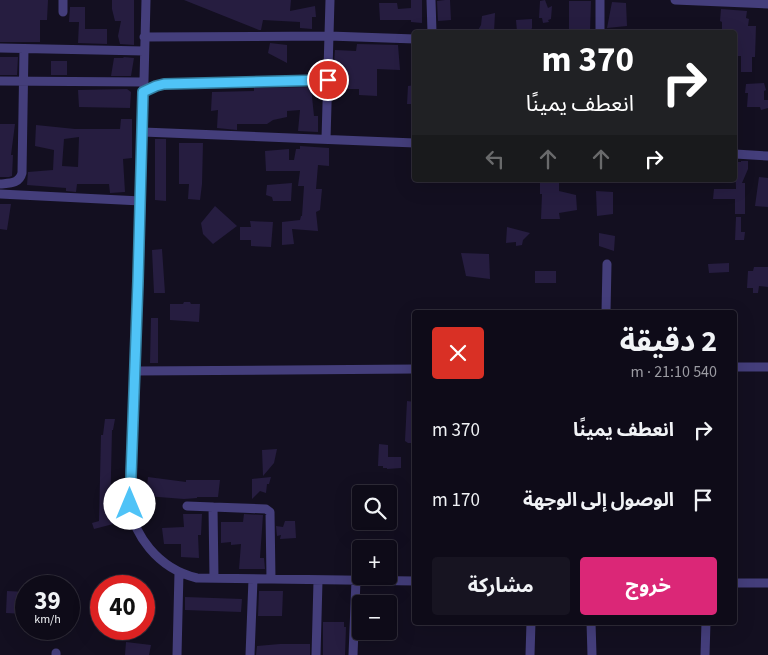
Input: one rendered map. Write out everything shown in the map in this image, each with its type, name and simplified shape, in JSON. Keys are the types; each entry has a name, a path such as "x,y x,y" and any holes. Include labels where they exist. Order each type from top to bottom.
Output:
{"street":[{"path":"63,0 63,12"},
{"path":"146,0 141,201 129,490 130,510 138,532 148,548 179,572 197,578 352,580"},
{"path":"326,139 330,0"},
{"path":"431,0 432,30"},
{"path":"600,0 600,30"},
{"path":"675,0 768,4"},
{"path":"144,37 328,36 412,40"},
{"path":"0,48 144,51"},
{"path":"0,184 18,182 22,173 24,49"},
{"path":"0,81 144,87 164,84 328,80"},
{"path":"143,132 412,143"},
{"path":"737,154 768,156"},
{"path":"0,194 141,201"},
{"path":"606,264 606,310"},
{"path":"737,367 768,367"},
{"path":"135,371 412,369"},
{"path":"187,506 266,509 270,512 271,579"},
{"path":"213,507 214,578"},
{"path":"176,655 179,572"},
{"path":"250,655 252,579"},
{"path":"316,655 318,581"},
{"path":"397,581 412,581"},
{"path":"737,583 768,583"},
{"path":"353,655 356,585"},
{"path":"530,655 531,625"},
{"path":"591,625 592,655"},
{"path":"705,655 706,625"}],"building":[{"path":"0,0 48,0 47,20 40,20 40,42 0,42"},
{"path":"112,0 134,0 134,45 120,44 118,36 121,21 115,21"},
{"path":"184,0 291,0 290,11 315,6 316,17 312,17 312,29 300,28 300,22 263,20 261,30 259,30"},
{"path":"411,0 422,0 422,23 411,22 411,20 380,20 379,3 397,3 398,9 411,8"},
{"path":"450,0 451,20 438,21 437,1"},
{"path":"545,0 548,8 552,6 551,19 548,20 549,22 543,23 542,18 539,18 540,1"},
{"path":"569,1 591,1 590,30 569,30"},
{"path":"612,2 626,3 627,26 607,28"},
{"path":"70,7 85,7 85,29 107,29 107,44 78,43 79,22 69,22"},
{"path":"721,9 747,11 748,26 756,26 755,57 752,57 752,72 741,72 741,56 737,56 737,30 722,30 722,22 720,21"},
{"path":"495,13 494,30 478,30 482,16"},
{"path":"532,19 531,30 517,30 516,20"},
{"path":"270,43 287,45 287,63 268,53"},
{"path":"357,44 398,45 400,70 377,69 377,96 359,95 359,89 343,89 342,94 334,93 334,75 338,75 340,63 334,63 335,50 356,51"},
{"path":"0,57 18,57 17,75 0,75"},
{"path":"114,58 134,58 131,76 111,76"},
{"path":"51,61 67,61 67,75 51,75"},
{"path":"764,83 766,90 764,91 764,100 768,100 768,108 761,110 760,107 747,107 748,93 745,93 746,84"},
{"path":"412,85 412,104 407,104 408,86"},
{"path":"311,87 314,116 318,116 318,132 298,131 300,110 287,111 287,117 273,120 267,124 237,124 237,130 217,128 218,110 211,111 212,92 254,91 254,88"},
{"path":"127,89 131,92 130,108 79,107 78,90"},
{"path":"121,119 132,119 132,158 123,159 125,192 110,193 109,184 77,184 76,192 66,191 66,188 27,185 28,172 53,170 54,150 35,146 36,125 75,129 120,129","holes":["79,137 78,167 62,166 64,139"]},
{"path":"0,124 15,124 11,155 13,155 12,176 9,177 0,177"},
{"path":"155,139 166,139 166,201 155,200"},
{"path":"179,143 203,143 200,200 188,199 189,184 179,184"},
{"path":"300,146 329,148 329,166 318,165 316,189 322,189 320,210 316,212 318,231 292,229 294,244 282,245 282,222 300,220 302,216 304,186 298,186 300,171 266,171 265,151 289,149 289,160 294,160 296,149 300,149"},
{"path":"748,161 748,169 742,183 745,183 745,214 735,214 735,199 713,199 714,189 736,189 737,162"},
{"path":"759,177 768,178 768,207 755,206"},
{"path":"540,182 559,182 559,191 576,195 577,210 559,213 560,219 541,219 542,194 540,194"},
{"path":"292,183 291,201 273,201 272,197 266,195 267,185"},
{"path":"596,191 613,192 613,214 597,216"},
{"path":"0,204 11,204 7,230 0,229"},
{"path":"215,206 237,226 213,244 203,234 201,223"},
{"path":"736,217 741,217 741,232 745,232 744,240 735,240"},
{"path":"250,221 273,222 271,247 251,246 251,240 240,240 240,227 251,227"},
{"path":"507,227 530,233 523,240 522,245 516,246 516,242 506,243"},
{"path":"599,233 615,236 614,251 599,246"},
{"path":"162,249 165,293 154,293 152,250"},
{"path":"461,253 489,254 490,279 466,276"},
{"path":"729,263 729,272 709,273 708,264"},
{"path":"754,267 768,267 768,287 759,286 758,293 753,293 753,288 747,288 748,271 753,271"},
{"path":"535,271 556,271 556,283 535,283"},
{"path":"184,302 200,304 199,322 170,320 170,304 183,304"},
{"path":"151,318 158,318 158,363 150,363"},
{"path":"407,401 412,402 412,443 405,441"},
{"path":"105,419 115,419 112,430 110,518 115,516 117,523 94,529 92,523 99,521 101,435 103,435"},
{"path":"379,444 388,445 388,457 401,457 401,468 387,469 383,468 383,466 378,466"},
{"path":"277,449 274,463 263,476 262,450"},
{"path":"148,477 186,482 186,480 220,480 218,497 184,499 146,496"},
{"path":"271,477 269,484 267,484 266,493 260,491 252,499 252,479"},
{"path":"183,514 202,514 201,535 198,535 199,558 181,557 181,544 164,544 162,528 184,527"},
{"path":"244,514 263,515 260,558 264,558 265,569 239,569 241,544 221,543 221,522 243,522"},
{"path":"285,521 295,521 296,538 280,539 281,535 277,536 276,526 283,527"},
{"path":"7,591 15,591 15,613 6,613"},
{"path":"259,591 283,591 282,616 258,616"},
{"path":"185,597 242,599 241,612 185,610"},
{"path":"323,622 344,622 344,627 346,627 345,655 323,655"},
{"path":"126,642 151,645 149,655 125,655"},
{"path":"310,644 310,655 256,655 257,646"}],"route":[{"path":"130,504 143,92 164,84 328,80"}]}
